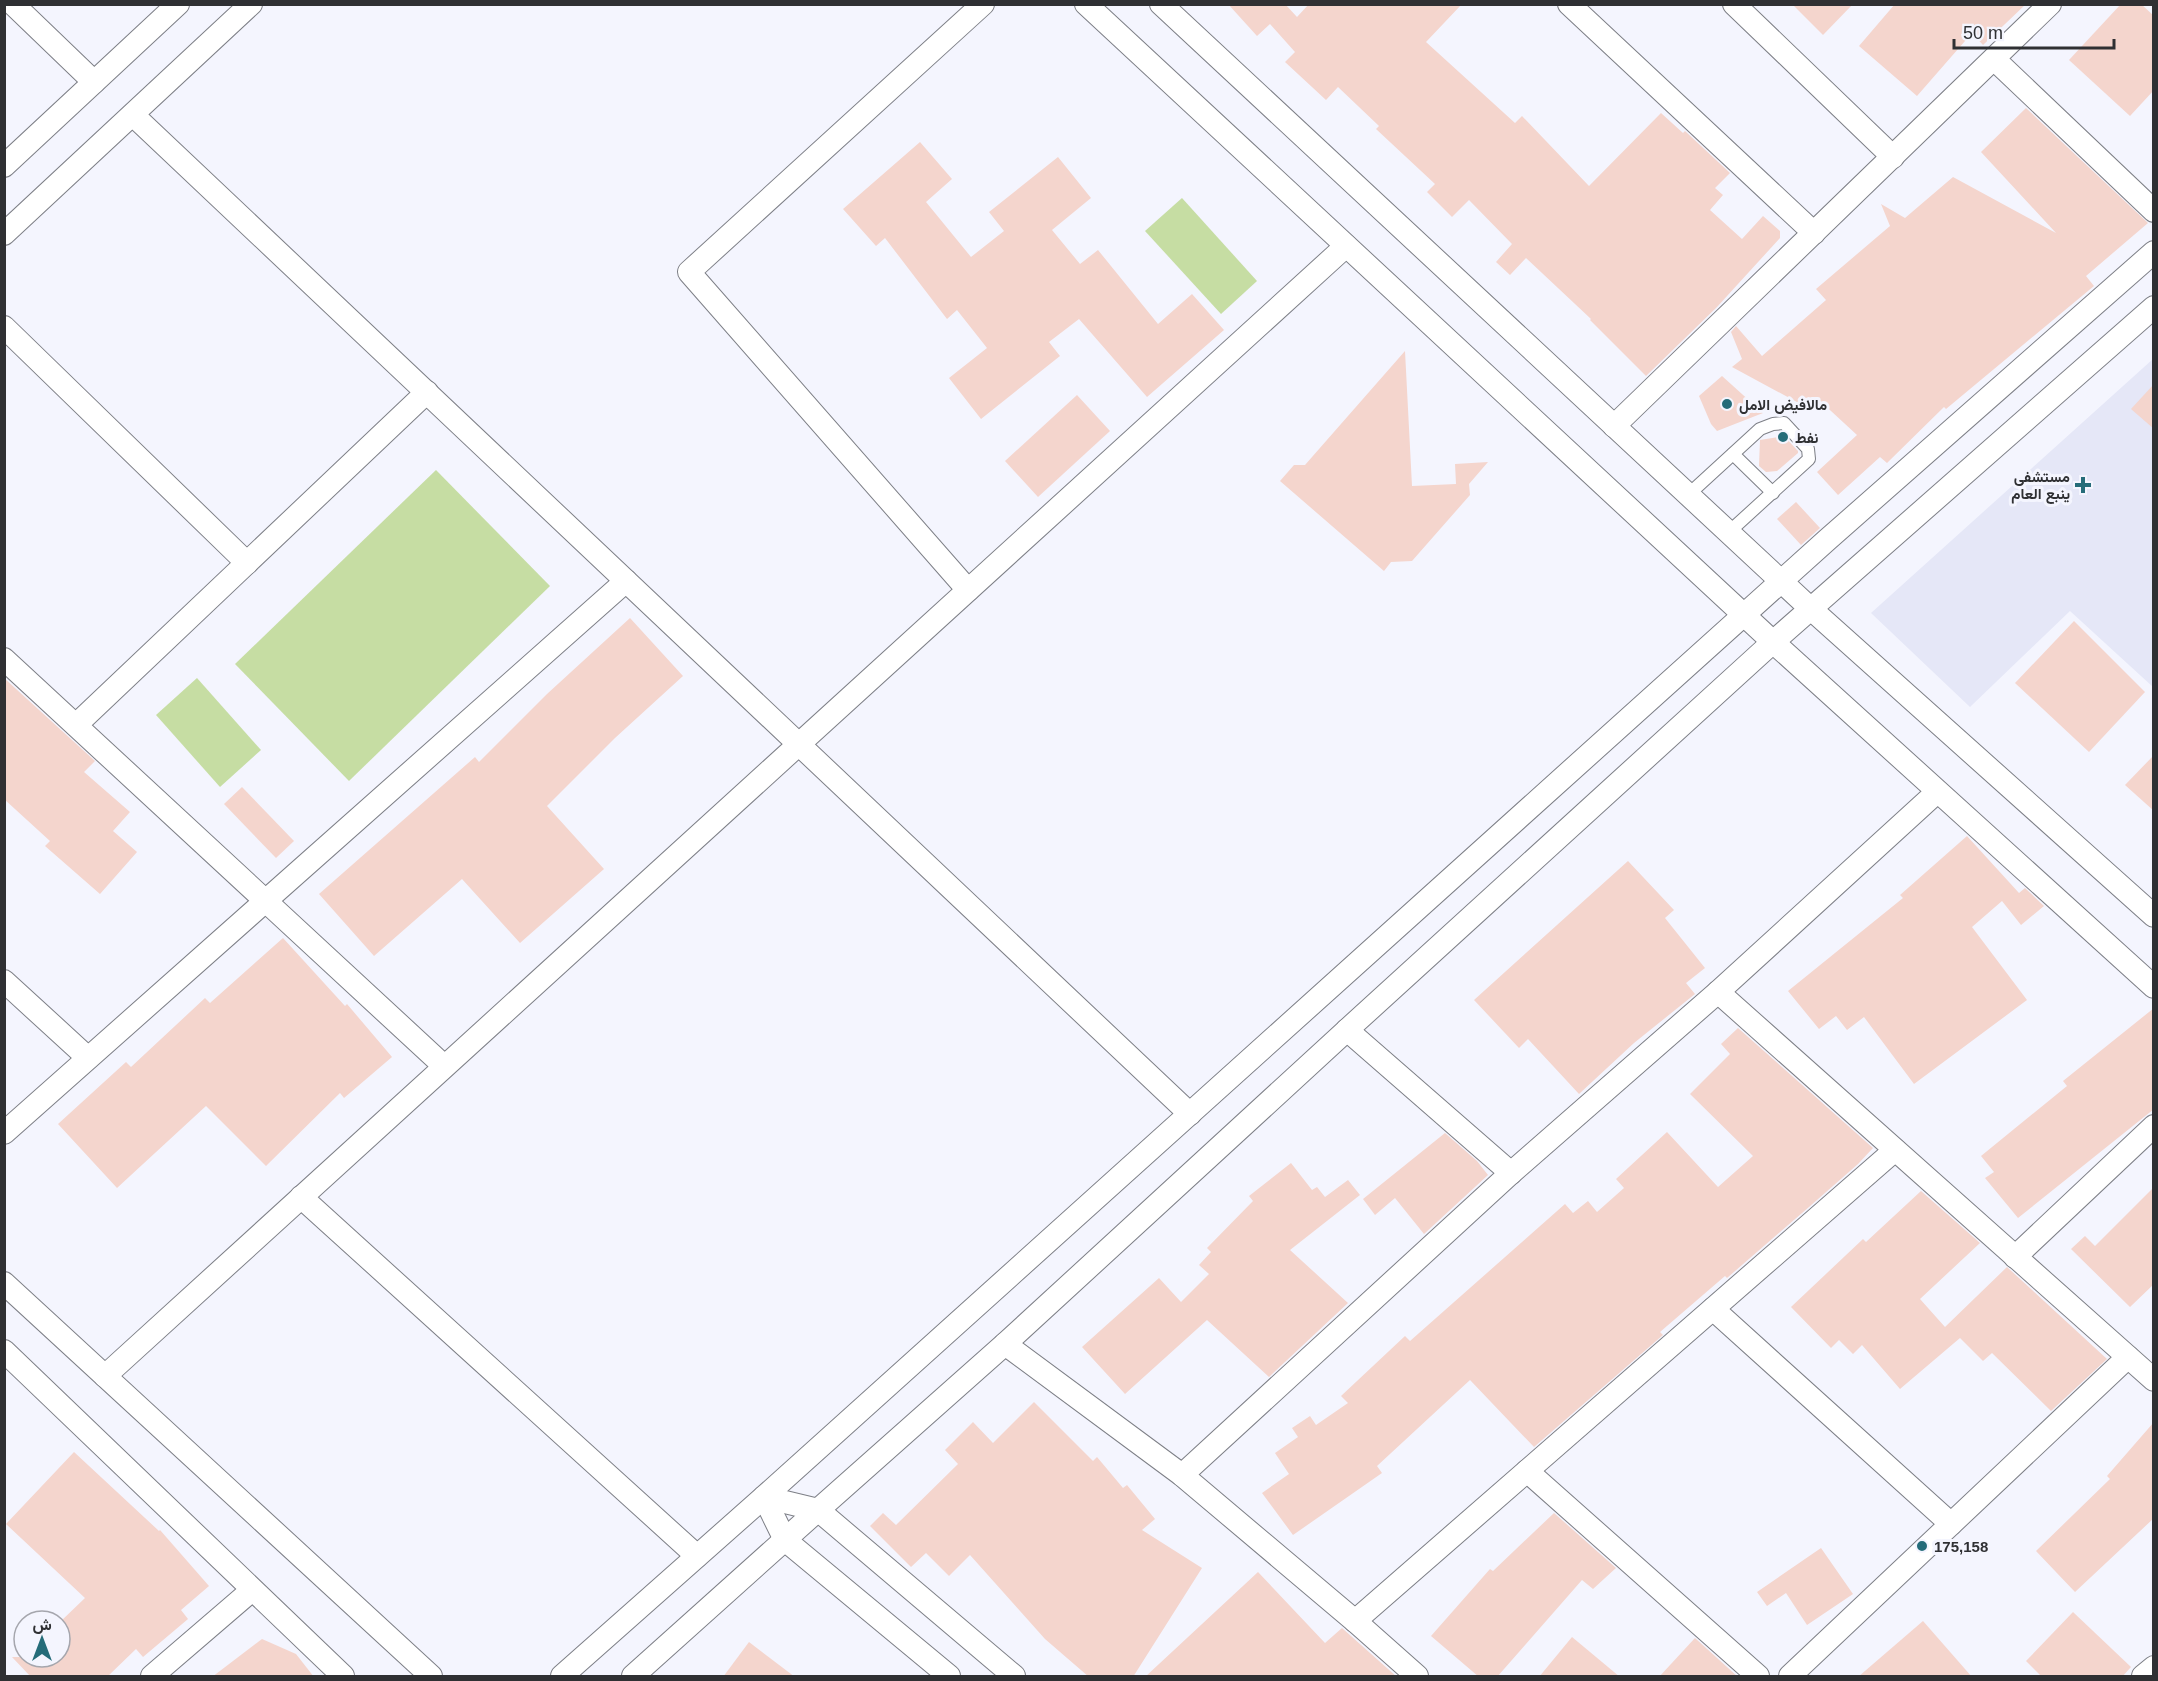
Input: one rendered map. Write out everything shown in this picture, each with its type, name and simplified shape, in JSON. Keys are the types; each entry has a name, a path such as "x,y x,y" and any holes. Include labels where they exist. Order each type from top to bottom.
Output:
{"street":[{"path":"13,4 94,82"},
{"path":"4,166 178,4"},
{"path":"4,234 251,4"},
{"path":"968,590 689,272 983,4"},
{"path":"1086,4 1743,616 2154,987"},
{"path":"1161,4 1781,582 2154,916"},
{"path":"1569,4 1814,233"},
{"path":"1734,4 1893,157"},
{"path":"1614,426 1994,59 2045,6"},
{"path":"1994,59 2154,210"},
{"path":"133,115 1190,1114"},
{"path":"105,1376 1346,246"},
{"path":"562,1677 1743,616 2154,252"},
{"path":"633,1677 1005,1344 1773,642 2154,307"},
{"path":"4,327 247,563"},
{"path":"76,725 427,393"},
{"path":"4,1133 626,581"},
{"path":"4,659 444,1066"},
{"path":"1182,1475 1511,1173 1718,992 1937,792"},
{"path":"4,981 88,1058"},
{"path":"1718,992 2154,1380"},
{"path":"1347,1030 1511,1173"},
{"path":"2015,1257 2154,1126"},
{"path":"1355,1621 1895,1150"},
{"path":"301,1197 697,1556"},
{"path":"4,1283 430,1677"},
{"path":"1713,1309 1951,1524"},
{"path":"1005,1344 1182,1475 1418,1677"},
{"path":"4,1351 343,1677"},
{"path":"1790,1677 2128,1357"},
{"path":"1527,1471 1758,1677"},
{"path":"764,1497 818,1510 1014,1677"},
{"path":"764,1497 785,1540 949,1677"},
{"path":"152,1677 252,1590"},
{"path":"2143,1677 2154,1667"}],"lane":[{"path":"1688,495 1760,429 1784,423 1808,449 1809,459 1729,532"},
{"path":"1733,454 1773,493"}],"shaded area":[{"name":"مستشفى ينبع العام","path":"2153,359 2153,687 2070,611 1970,707 1871,613"}],"green space":[{"path":"1182,198 1257,281 1221,314 1145,231"},
{"path":"436,470 550,586 349,781 235,664"},
{"path":"197,678 261,750 220,787 156,715"}],"building":[{"path":"1228,4 1285,4 1297,17 1309,4 1462,4 1426,42 1515,123 1522,116 1589,186 1661,113 1683,133 1685,131 1730,173 1715,188 1723,195 1710,210 1742,239 1763,216 1780,231 1780,238 1717,307 1646,376 1591,319 1526,258 1510,275 1496,262 1512,244 1469,200 1452,217 1427,192 1435,184 1376,129 1379,126 1338,87 1326,100 1285,62 1295,52 1270,24 1257,36"},
{"path":"1792,4 1853,4 1823,35"},
{"path":"1895,4 2026,4 1983,45 1972,33 1917,96 1859,46"},
{"path":"2121,4 2141,4 2154,16 2154,90 2130,116 2069,60"},
{"path":"2026,108 2148,223 2086,276 2094,286 1946,409 1944,407 1887,463 1880,457 1838,495 1817,472 1857,435 1818,399 1808,408 1732,367 1742,359 1731,332 1736,326 1762,356 1826,300 1816,289 1890,226 1881,204 1905,218 1953,177 2056,233 1981,152"},
{"path":"920,142 952,179 926,202 971,257 1004,231 989,212 1058,157 1091,198 1052,230 1080,264 1098,250 1158,324 1192,294 1224,330 1147,397 1079,319 1049,342 1060,356 981,419 949,378 987,348 957,310 947,319 885,238 876,246 843,209"},
{"path":"1405,351 1412,486 1456,484 1455,464 1488,462 1469,484 1470,495 1412,561 1391,562 1384,571 1280,481 1294,465 1305,465"},
{"path":"1722,376 1763,413 1717,431 1711,424 1699,396"},
{"path":"2154,384 2154,429 2131,409"},
{"path":"1077,395 1110,431 1038,497 1005,461"},
{"path":"1784,436 1798,453 1777,471 1766,472 1759,466 1760,440"},
{"path":"1796,502 1820,528 1801,545 1777,519"},
{"path":"630,618 683,676 615,738 547,806 604,869 520,943 462,879 374,956 319,894 475,757 479,762 547,694"},
{"path":"2074,621 2145,692 2089,752 2015,683"},
{"path":"4,678 95,761 84,772 130,812 113,831 137,852 100,894 45,846 50,841 4,799"},
{"path":"2154,755 2154,811 2125,785"},
{"path":"242,787 294,841 276,858 224,804"},
{"path":"1967,836 2019,893 2025,888 2044,906 2021,925 2002,901 1972,927 2027,1000 1914,1084 1864,1017 1847,1030 1836,1016 1819,1029 1788,991 1903,898 1900,895"},
{"path":"1628,861 1674,910 1665,918 1705,968 1686,983 1695,994 1634,1043 1579,1094 1528,1039 1519,1048 1474,1000"},
{"path":"283,938 345,1006 347,1004 392,1057 344,1098 340,1093 266,1166 206,1106 117,1188 58,1124 126,1062 131,1067 205,998 210,1003"},
{"path":"2154,1008 2154,1109 2018,1218 1985,1178 1994,1172 1981,1156 2067,1086 2063,1081"},
{"path":"1738,1028 1873,1148 1858,1164 1727,1278 1725,1276 1660,1332 1663,1335 1534,1447 1470,1380 1377,1466 1382,1473 1293,1535 1262,1493 1289,1474 1275,1453 1298,1437 1292,1428 1310,1416 1316,1425 1348,1403 1341,1396 1405,1336 1410,1341 1565,1204 1573,1213 1588,1201 1597,1212 1624,1188 1616,1179 1667,1132 1718,1187 1753,1156 1690,1094 1730,1054 1721,1044"},
{"path":"1445,1133 1477,1161 1488,1175 1424,1234 1395,1198 1375,1215 1363,1199"},
{"path":"1291,1163 1312,1190 1317,1187 1325,1197 1348,1180 1360,1195 1290,1250 1348,1303 1269,1377 1207,1320 1125,1394 1082,1347 1159,1278 1181,1302 1209,1274 1199,1265 1211,1252 1207,1248 1253,1201 1249,1196"},
{"path":"2154,1187 2154,1284 2130,1307 2071,1249 2085,1236 2095,1246"},
{"path":"1921,1191 1980,1243 1920,1299 1945,1327 2007,1267 2107,1359 2051,1411 1992,1353 1983,1361 1960,1338 1900,1389 1862,1345 1853,1354 1839,1340 1831,1348 1791,1307 1863,1239 1866,1242"},
{"path":"1034,1402 1093,1461 1097,1457 1123,1488 1127,1485 1155,1519 1142,1530 1202,1568 1133,1677 1089,1677 1045,1639 970,1555 949,1576 926,1553 911,1567 870,1526 883,1513 896,1525 958,1464 945,1450 973,1422 993,1443"},
{"path":"2154,1422 2154,1518 2075,1592 2036,1551 2110,1479 2107,1476"},
{"path":"74,1452 160,1530 209,1586 181,1610 188,1619 143,1657 136,1649 107,1677 31,1677 23,1669 72,1669 72,1610 85,1598 6,1524"},
{"path":"1554,1513 1616,1568 1593,1589 1582,1580 1497,1677 1479,1677 1431,1636 1490,1569 1493,1571"},
{"path":"1821,1548 1853,1594 1807,1625 1786,1593 1767,1606 1757,1592"},
{"path":"1258,1572 1325,1643 1342,1628 1397,1677 1145,1677"},
{"path":"2073,1612 2131,1667 2122,1677 2042,1677 2026,1661"},
{"path":"1923,1621 1972,1677 1858,1677"},
{"path":"1572,1637 1620,1677 1539,1677"},
{"path":"1695,1638 1738,1677 1659,1677"},
{"path":"262,1639 296,1654 314,1677 212,1677"},
{"path":"749,1642 795,1677 723,1677"}],"place":[{"name":"مالافيض الامل","path":"1727,404"},
{"name":"نفط","path":"1783,437"},
{"name":"مستشفى ينبع العام","path":"2083,485"},
{"name":"175,158","path":"1922,1546"}]}
